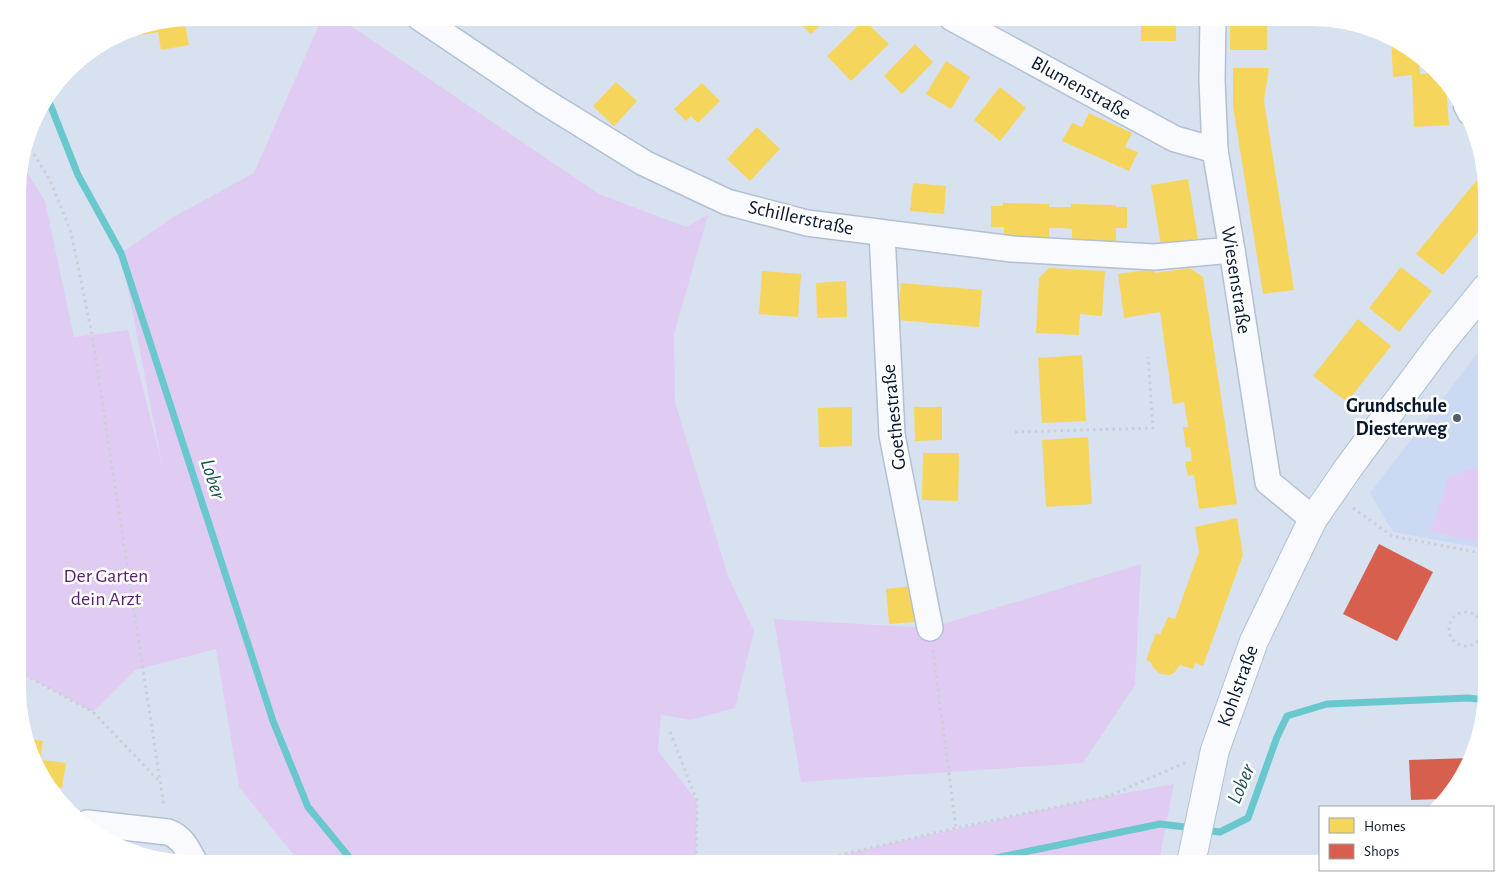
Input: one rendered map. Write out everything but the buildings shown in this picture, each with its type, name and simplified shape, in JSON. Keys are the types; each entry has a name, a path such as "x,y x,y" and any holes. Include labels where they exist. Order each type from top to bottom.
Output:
{"street":[{"name":"Schillerstraße","path":"432,26 542,100 644,163 727,202 807,223 1012,248 1154,257 1232,250"},
{"name":"Blumenstraße","path":"967,26 1175,139 1215,150"},
{"name":"Wiesenstraße","path":"1213,26 1215,150 1268,482 1314,519"},
{"name":"Goethestraße","path":"882,233 892,435 930,628"},
{"name":"Kohlstraße","path":"1193,854 1215,750 1254,641 1314,519 1442,343 1477,299"},
{"path":"97,825 168,832 174,834 183,842 191,855"}],"path":[{"path":"32,151 50,180 71,232 92,335 168,832"},
{"path":"1015,432 1153,428 1148,357"},
{"path":"1332,492 1392,536 1477,552"},
{"path":"1477,617 1469,613 1458,615 1454,618 1450,629 1453,639 1457,643 1468,646 1477,642"},
{"path":"930,628 956,828"},
{"path":"26,676 93,712 161,783"},
{"path":"670,732 697,801 696,855"},
{"path":"844,854 956,828 1109,796 1215,750"}],"shaded area":[{"name":"Grundschule Diesterweg","path":"1477,354 1477,547 1393,532 1370,493"}],"green space":[{"name":"Der Garten dein Arzt","path":"318,26 350,26 599,194 686,227 708,215 674,334 675,402 728,576 754,631 735,708 691,720 661,715 658,751 697,801 696,855 294,855 239,787 216,649 135,670 93,712 26,676 26,192 28,174 45,201 74,337 128,330 162,464 121,253 175,216 254,173"},
{"path":"1473,468 1477,469 1477,541 1430,532 1449,477"},
{"path":"1141,564 1135,685 1083,763 801,782 774,619 930,628"},
{"path":"1174,784 1160,854 845,854 1036,811"}],"waterway":[{"name":"Lober","path":"50,105 78,175 121,253 273,721 308,807 347,855"},
{"name":"Lober","path":"1204,830 1220,832 1248,818 1277,737 1287,716 1327,704 1477,699"},
{"name":"Lober","path":"1013,854 1160,824 1193,828"}],"place":[{"name":"Grundschule Diesterweg","path":"1457,418"}]}
